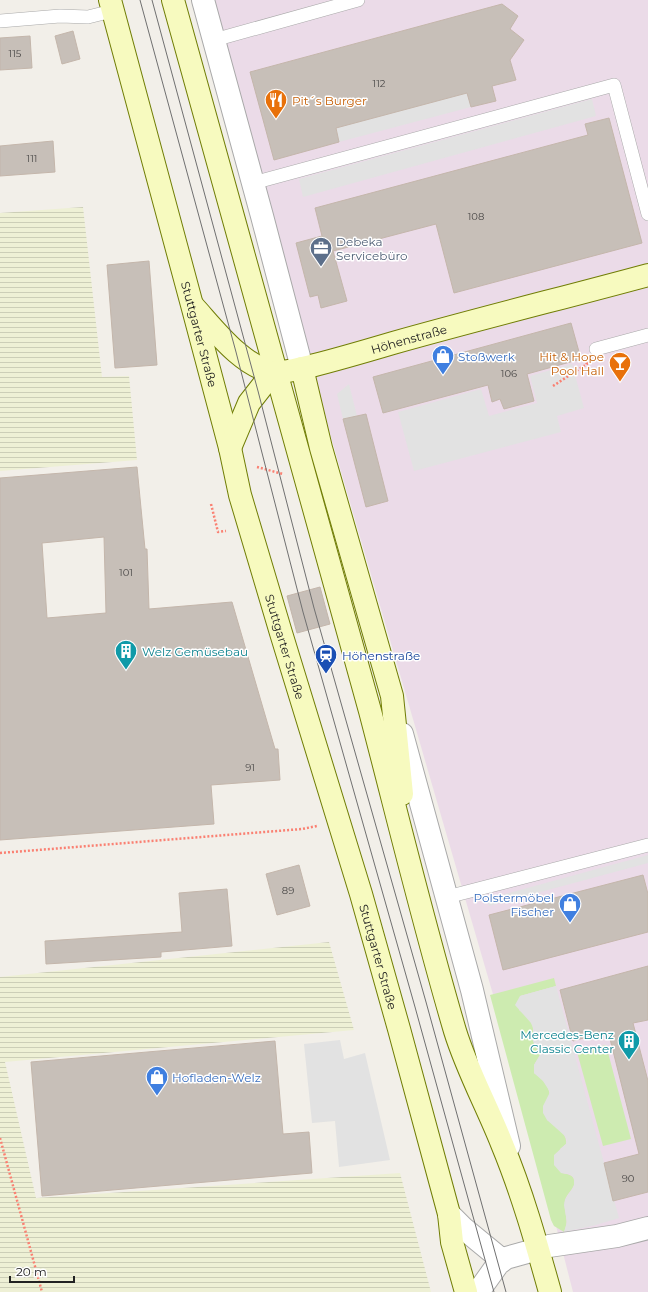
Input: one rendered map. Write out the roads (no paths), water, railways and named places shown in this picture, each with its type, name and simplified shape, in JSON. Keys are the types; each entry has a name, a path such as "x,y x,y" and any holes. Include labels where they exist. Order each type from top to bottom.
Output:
{"main road":[{"path":"173,0 370,714 411,874 456,1035 504,1147 521,1193 550,1292"},
{"name":"Stuttgarter Straße","path":"111,6 230,448 244,509 337,820 361,894 393,1006 449,1214 452,1242 466,1292"},
{"name":"Höhenstraße","path":"192,305 236,352 263,369 276,372 302,368 434,331 648,275"},
{"path":"302,368 321,448 392,696 411,874"},
{"path":"230,448 249,403 267,380 276,372"}],"street":[{"path":"203,0 302,368"},
{"path":"392,696 472,990 521,1193"},
{"path":"449,1214 463,1228 490,1276 538,1249 578,1241 617,1236 648,1228"}],"lane":[{"path":"214,40 358,0"},
{"path":"0,21 60,16 88,17 111,6"},
{"path":"253,183 614,85 648,214"},
{"path":"596,350 648,335"},
{"path":"447,897 648,845"}],"tram line":[{"path":"140,0 236,352 303,612 494,1292"},
{"path":"152,0 258,391 314,608 426,1002 506,1292"}],"place":[{"name":"Pit´s Burger","path":"276,120"},
{"name":"Debeka Servicebüro","path":"321,268"},
{"name":"Stoßwerk","path":"443,376"},
{"name":"Hit & Hope Pool Hall","path":"620,382"},
{"name":"Welz Gemüsebau","path":"126,670"},
{"name":"Höhenstraße","path":"326,674"},
{"name":"Polstermöbel Fischer","path":"570,924"},
{"name":"Mercedes-Benz Classic Center","path":"629,1060"},
{"name":"Hofladen-Welz","path":"157,1096"}]}
